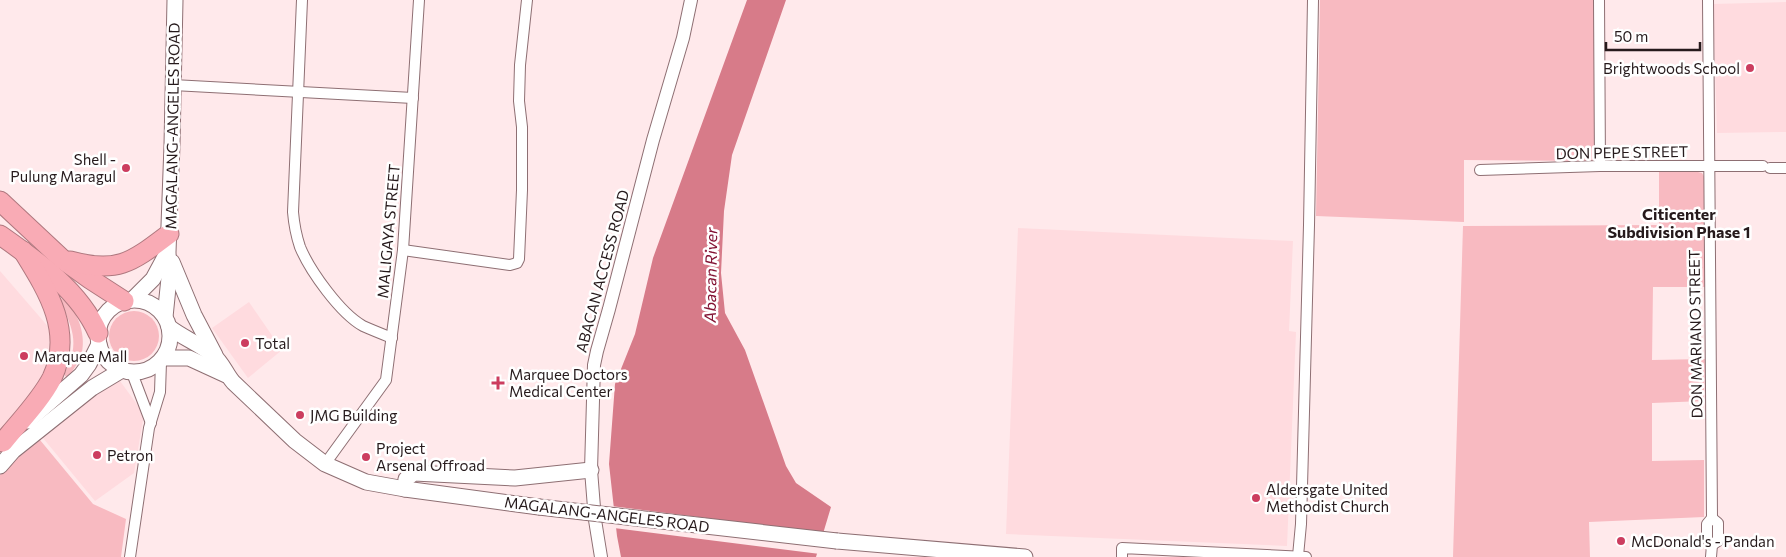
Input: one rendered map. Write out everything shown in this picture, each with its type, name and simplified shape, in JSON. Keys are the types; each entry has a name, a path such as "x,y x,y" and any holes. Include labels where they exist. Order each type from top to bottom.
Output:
{"highway":[{"path":"0,201 62,259 90,279 128,300"},
{"path":"0,235 66,287 79,300 86,310 99,338"},
{"path":"62,259 96,267 118,266 169,243"},
{"path":"2,444 52,378 59,357 61,334 58,319 39,277 22,251"}],"main road":[{"name":"MAGALANG-ANGELES ROAD","path":"167,322 175,0"},
{"name":"MAGALANG-ANGELES ROAD","path":"128,300 153,279 169,243"},
{"name":"MAGALANG-ANGELES ROAD","path":"169,243 194,315 226,375 295,440 325,464 366,482 539,507 837,541 1025,557"},
{"path":"2,444 81,375 89,364 99,338 101,322 106,312 114,305 128,300 146,301 155,306 178,335 215,356"},
{"path":"0,466 14,451 92,388 127,371 148,369 162,360 168,350 170,337 167,322"},
{"path":"99,338 104,355 112,364 127,371"},
{"name":"MAGALANG-ANGELES ROAD","path":"162,360 189,358 226,375"},
{"path":"404,489 406,479 414,473 515,478 591,470"}],"street":[{"path":"302,0 293,212 294,229 301,248 324,287 339,305 362,325 392,338"},
{"name":"MALIGAYA STREET","path":"325,464 384,384 403,250 419,0"},
{"path":"403,250 510,265 517,263 519,259 522,190 522,127 519,101 520,65 527,0"},
{"name":"ABACAN ACCESS ROAD","path":"601,557 595,520 591,470 594,365 653,140 683,38 691,0"},
{"path":"1298,556 1301,524 1308,296 1313,0"},
{"path":"1599,0 1600,166"},
{"name":"DON MARIANO STREET","path":"1708,0 1712,518 1707,524 1707,539 1712,545 1711,557"},
{"path":"173,85 413,98"},
{"name":"DON PEPE STREET","path":"1480,170 1600,166 1786,168"},
{"path":"130,557 149,428 160,392 162,360"},
{"path":"127,371 151,423"},
{"path":"1122,557 1122,548 1306,557"}],"shaded area":[{"path":"1320,0 1594,0 1594,161 1464,160 1464,222 1316,216"},
{"name":"Brightwoods School","path":"1786,2 1786,132 1717,133 1713,4"},
{"path":"1694,171 1702,173 1706,180 1705,287 1653,287 1652,360 1705,359 1704,401 1652,403 1652,461 1704,460 1704,517 1589,522 1590,557 1453,557 1463,226 1659,225 1659,172"},
{"path":"1018,228 1293,241 1289,331 1296,332 1287,546 1006,534"},
{"name":"Marquee Mall","path":"0,271 51,330 44,382 0,432"},
{"path":"59,297 71,307 79,321 83,337 81,355 68,377 64,374 72,353 73,335"},
{"path":"249,302 282,350 248,378 212,328"},
{"path":"129,311 139,311 152,318 159,331 159,341 152,354 139,361 129,361 120,357 113,350 109,341 109,331 113,322 120,315"},
{"name":"Petron","path":"120,381 144,414 134,473 95,501 43,438 96,393"},
{"path":"40,440 93,504 126,519 121,557 0,557 0,475"}],"water":[{"name":"Abacan River","path":"747,0 786,0 732,155 724,211 721,273 725,313 745,350 786,466 796,483 831,507 816,557 621,557 609,464 615,384 635,334 653,258"}],"pier":[{"path":"611,506 826,533 820,554 614,528"}],"place":[{"name":"Brightwoods School","path":"1750,68"},
{"name":"Shell - Pulung Maragul","path":"126,168"},
{"name":"Total","path":"245,343"},
{"name":"Marquee Mall","path":"24,356"},
{"name":"Marquee Doctors Medical Center","path":"498,383"},
{"name":"JMG Building","path":"300,415"},
{"name":"Petron","path":"97,455"},
{"name":"Project Arsenal Offroad","path":"366,457"},
{"name":"Aldersgate United Methodist Church","path":"1256,498"},
{"name":"McDonald's - Pandan","path":"1621,541"}],"district":[{"name":"Citicenter Subdivision Phase 1","path":"1679,222"}]}
